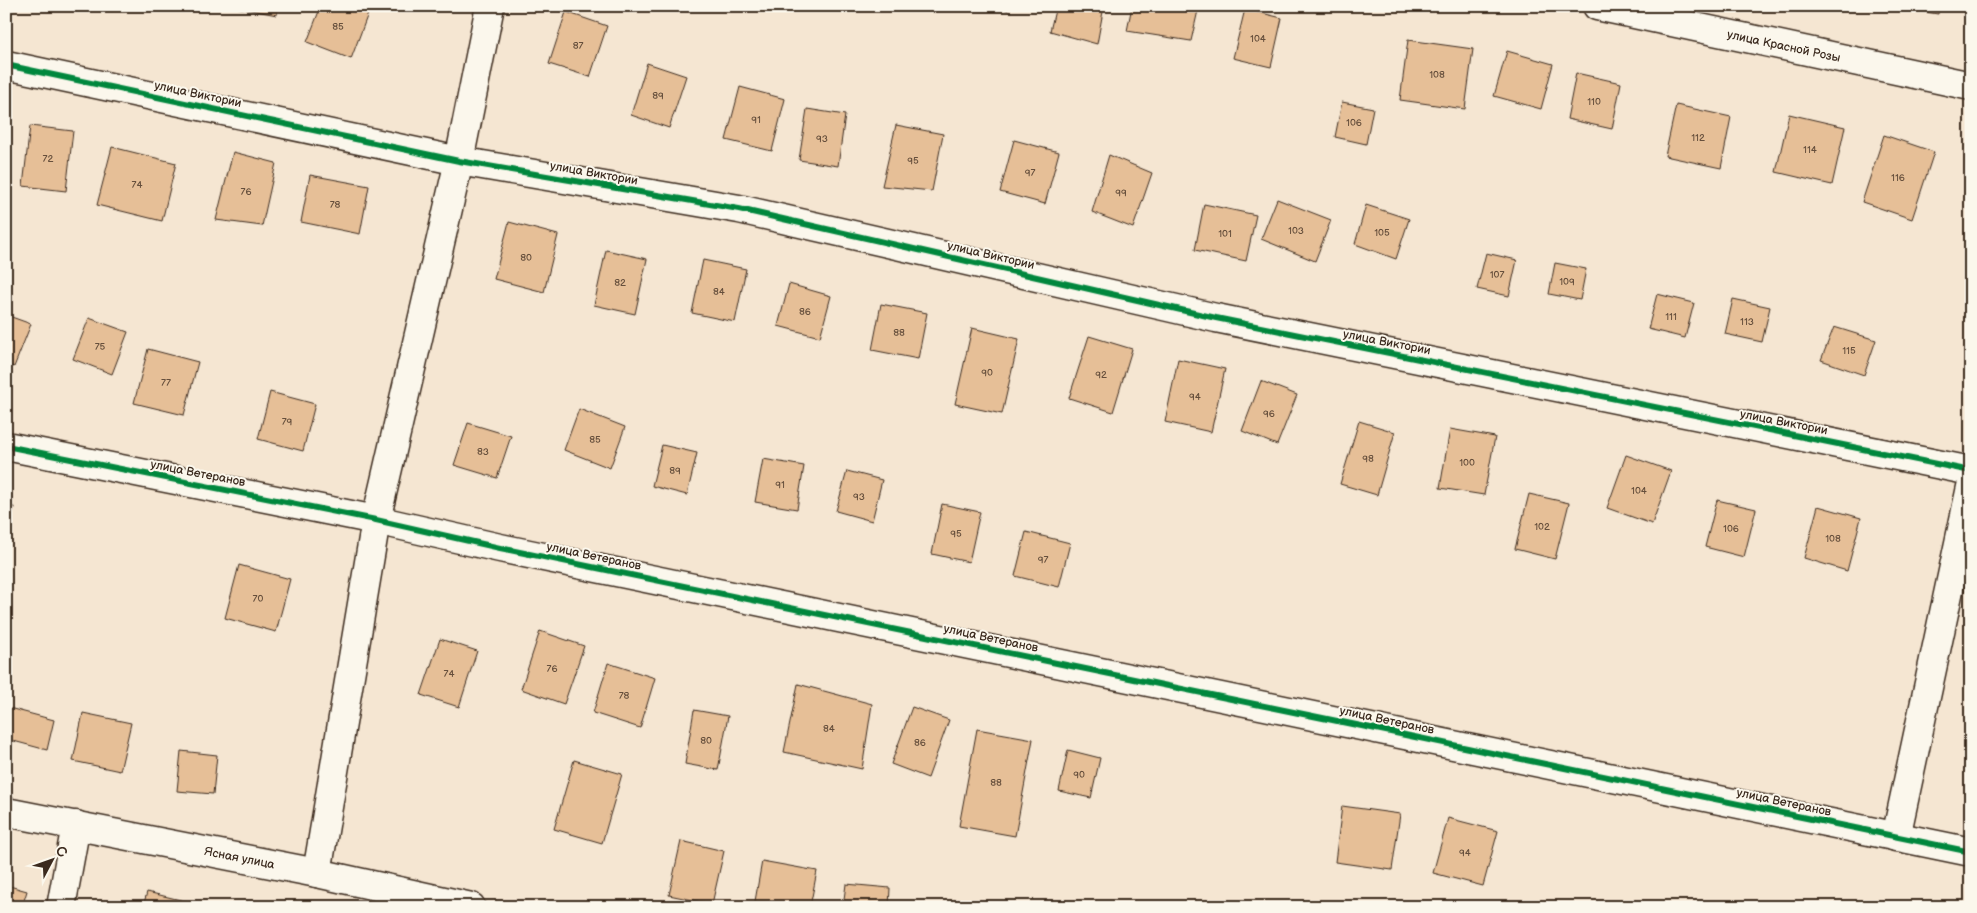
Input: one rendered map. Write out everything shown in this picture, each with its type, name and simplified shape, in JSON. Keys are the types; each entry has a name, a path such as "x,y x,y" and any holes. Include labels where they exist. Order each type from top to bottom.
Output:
{"street":[{"path":"316,873 376,520 459,160 490,6"},
{"name":"улица Красной Розы","path":"1597,6 1971,86"},
{"name":"улица Виктории","path":"6,65 459,160 739,209 1216,318 1971,471"},
{"name":"улица Ветеранов","path":"6,446 376,520 510,550 1971,852"},
{"path":"1896,837 1971,488"},
{"name":"Ясная улица","path":"6,812 316,873 409,900 471,907"},
{"path":"61,907 76,825"}],"building":[{"path":"91,6 114,6 113,11"},
{"path":"230,6 278,6 277,15"},
{"path":"321,6 358,6 369,11 351,59 307,42"},
{"path":"989,6 1008,6 1008,10"},
{"path":"1056,6 1104,6 1097,44 1050,31"},
{"path":"1132,6 1199,6 1191,41 1127,31"},
{"path":"1888,6 1939,6 1938,14"},
{"path":"1245,9 1282,18 1271,67 1233,58"},
{"path":"566,12 607,26 590,77 549,64"},
{"path":"1408,40 1473,49 1465,109 1400,100"},
{"path":"1507,51 1553,64 1541,109 1494,96"},
{"path":"647,63 686,76 669,128 631,115"},
{"path":"1576,73 1621,83 1612,129 1567,119"},
{"path":"740,87 785,99 772,151 726,140"},
{"path":"1342,102 1373,108 1366,144 1335,137"},
{"path":"1676,105 1731,117 1721,168 1665,156"},
{"path":"807,109 845,115 838,166 799,160"},
{"path":"1789,114 1845,127 1832,185 1776,172"},
{"path":"896,125 943,134 932,191 882,186"},
{"path":"30,126 73,131 66,191 23,186"},
{"path":"1884,135 1934,152 1912,219 1862,202"},
{"path":"1014,140 1059,152 1045,204 1000,192"},
{"path":"112,147 176,163 162,221 97,205"},
{"path":"233,152 276,163 262,226 216,220"},
{"path":"1109,155 1152,173 1133,228 1092,212"},
{"path":"310,175 369,186 360,234 301,222"},
{"path":"1277,199 1331,220 1315,261 1261,239"},
{"path":"1204,204 1256,215 1246,261 1195,250"},
{"path":"1366,205 1409,219 1396,259 1355,244"},
{"path":"509,222 558,235 544,292 494,279"},
{"path":"606,250 647,259 635,314 594,305"},
{"path":"1486,253 1517,260 1509,296 1477,289"},
{"path":"703,260 746,269 735,322 692,313"},
{"path":"1555,263 1586,269 1580,300 1549,294"},
{"path":"789,284 831,296 820,337 778,326"},
{"path":"1657,294 1694,303 1685,338 1648,329"},
{"path":"1733,299 1770,307 1762,342 1725,334"},
{"path":"881,304 927,313 918,359 872,350"},
{"path":"6,315 31,324 14,367 6,364"},
{"path":"89,318 128,332 112,374 73,359"},
{"path":"1834,327 1876,340 1864,375 1821,360"},
{"path":"972,328 1019,339 1002,414 955,404"},
{"path":"1089,336 1132,349 1113,412 1069,398"},
{"path":"148,349 198,362 184,415 134,403"},
{"path":"1178,359 1225,369 1211,432 1165,422"},
{"path":"1261,381 1297,395 1277,445 1242,431"},
{"path":"270,392 315,404 303,451 258,439"},
{"path":"579,409 625,427 610,468 564,450"},
{"path":"1359,421 1395,432 1377,495 1340,484"},
{"path":"468,423 511,436 497,478 454,465"},
{"path":"1450,429 1495,437 1484,495 1440,488"},
{"path":"662,445 697,453 687,495 652,486"},
{"path":"1626,455 1671,471 1652,524 1607,508"},
{"path":"763,459 804,466 797,509 755,502"},
{"path":"847,471 882,480 872,521 836,511"},
{"path":"1529,494 1569,503 1555,559 1515,549"},
{"path":"1717,500 1756,509 1744,557 1705,547"},
{"path":"942,504 980,512 969,562 932,554"},
{"path":"6,505 14,507 6,544"},
{"path":"1818,506 1861,518 1847,571 1804,558"},
{"path":"1026,532 1070,543 1059,587 1015,576"},
{"path":"239,565 290,579 276,632 225,618"},
{"path":"540,631 584,646 564,704 521,689"},
{"path":"440,639 477,651 459,707 421,695"},
{"path":"608,663 655,678 640,728 593,713"},
{"path":"798,684 872,704 862,769 784,752"},
{"path":"912,707 949,720 928,778 891,764"},
{"path":"9,708 54,720 47,750 6,739 6,718"},
{"path":"694,710 728,716 718,770 685,764"},
{"path":"83,713 131,723 120,771 73,761"},
{"path":"977,729 1033,739 1015,836 959,826"},
{"path":"1068,750 1100,758 1091,798 1059,791"},
{"path":"181,751 217,755 213,794 177,791"},
{"path":"574,760 622,774 602,843 554,829"},
{"path":"1342,806 1400,814 1392,870 1335,862"},
{"path":"1448,818 1498,831 1483,886 1433,873"},
{"path":"681,841 724,851 712,904 669,895"},
{"path":"762,861 817,871 810,907 754,907"},
{"path":"846,884 890,888 889,907 843,907"},
{"path":"6,885 27,891 22,907 6,907"},
{"path":"147,892 189,902 188,907 143,907"}],"cycle path":[{"path":"6,65 459,161 739,209 1216,318 1971,471"},
{"path":"6,446 376,520 500,548 1971,852"}]}
